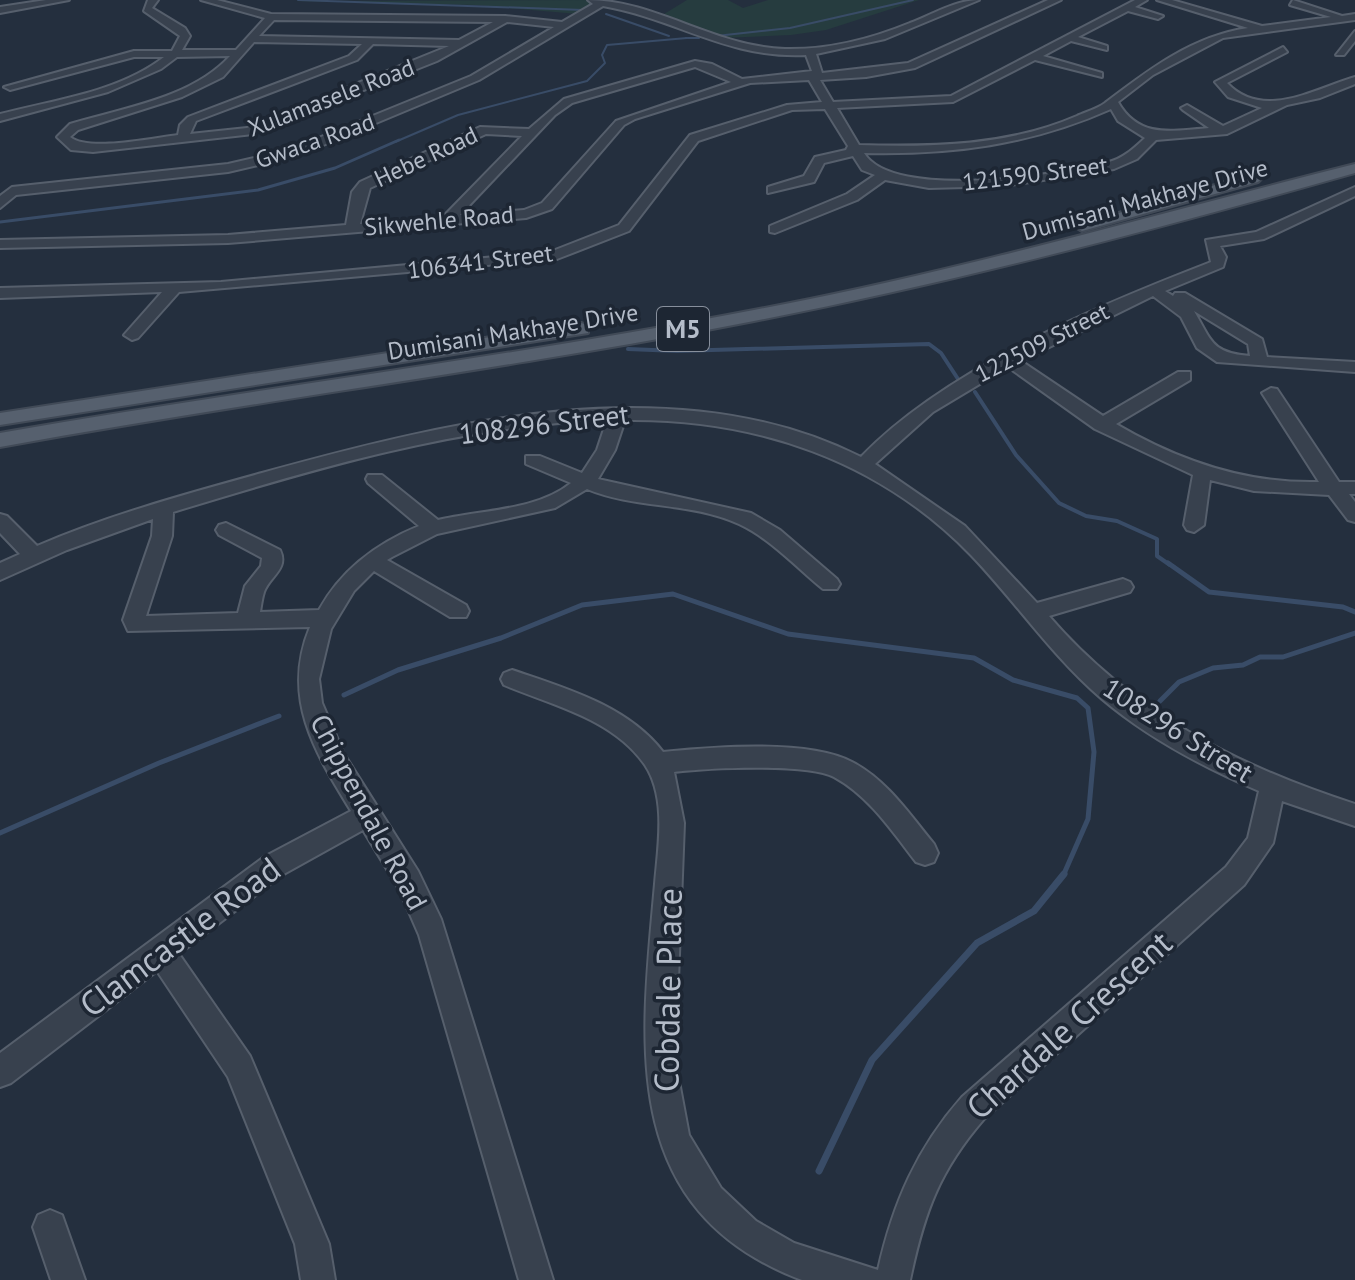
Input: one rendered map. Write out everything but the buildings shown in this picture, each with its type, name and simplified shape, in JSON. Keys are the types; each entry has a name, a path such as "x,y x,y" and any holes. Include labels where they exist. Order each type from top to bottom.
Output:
{"main road":[{"name":"Dumisani Makhaye Drive","path":"0,419 627,322 751,298 995,248 1355,152"},
{"name":"Dumisani Makhaye Drive","path":"0,440 625,339 832,300 1145,228 1355,168"}],"street":[{"path":"2,10 20,0"},
{"path":"2,10 64,0"},
{"path":"0,118 132,80 161,67 175,54 185,36 181,30 147,9 153,0"},
{"path":"206,0 271,17 505,19 565,25"},
{"path":"586,0 605,1 655,15 703,36 750,48 810,51 881,40 974,0"},
{"name":"Sikwehle Road","path":"0,244 228,239 526,214 543,209 620,123 740,82 866,74 911,66 1056,0"},
{"name":"106341 Street","path":"0,293 174,288 552,256 624,228 694,138 780,109 953,99 1109,18 1125,15 1142,0"},
{"path":"1162,0 1260,28"},
{"name":"Gwaca Road","path":"12,191 249,165 331,140 475,78 605,1"},
{"path":"1293,3 1338,17"},
{"path":"48,5 73,12"},
{"path":"1279,14 1304,22"},
{"path":"1125,15 1158,16"},
{"name":"Xulamasele Road","path":"271,17 241,53 219,75 204,84 74,127 63,135 70,144 83,148 183,140 297,123 433,59 505,19"},
{"path":"1355,17 1260,28 1214,38 1131,84 1114,97 1112,104 1122,119 1152,137 1223,131 1247,123 1273,108 1355,80"},
{"path":"1340,53 1355,34"},
{"path":"1070,38 1103,48"},
{"path":"252,39 462,43"},
{"path":"183,140 186,125 192,119 353,58 371,41"},
{"path":"1273,108 1232,95 1220,82 1283,50"},
{"path":"810,51 817,71 815,76 829,105"},
{"path":"10,87 121,56 241,53"},
{"path":"1034,57 1098,75"},
{"path":"447,221 568,101 692,65 708,66 740,82"},
{"path":"0,79 34,108"},
{"path":"1332,89 1346,95"},
{"path":"773,190 809,179 819,160 853,150 960,147 1056,128 1112,104"},
{"name":"121590 Street","path":"829,105 853,150 866,167 882,176 929,184 1030,178 1122,162 1152,137"},
{"path":"1187,108 1223,131"},
{"path":"297,123 331,140"},
{"name":"Hebe Road","path":"352,229 359,192 365,185 484,130 533,133"},
{"path":"775,229 852,197 882,176"},
{"path":"0,181 12,191 0,204"},
{"name":"122509 Street","path":"865,464 940,397 1157,287 1218,264 1219,257 1211,243 1259,236 1284,221 1355,191"},
{"path":"1157,287 1256,342 1259,359"},
{"path":"1157,287 1188,314 1199,339 1214,355 1234,361 1259,359 1293,365 1355,367"},
{"path":"132,335 174,288"},
{"path":"1009,360 1101,425 1147,452 1202,474 1262,486 1334,490 1355,488"},
{"path":"1101,425 1184,376"},
{"path":"1271,393 1334,490 1355,515"},
{"name":"Chippendale Road","path":"536,1280 425,916 385,836 314,720 308,681 324,618 339,595 372,561 412,536 434,528 546,504 574,492 585,483 608,449 618,413"},
{"name":"108296 Street","path":"0,572 93,530 361,452 546,418 669,413 741,422 804,440 865,464 950,524 1083,668 1120,700 1272,788 1355,815"},
{"path":"533,460 585,483 625,495 698,506 744,518 773,535 830,584"},
{"path":"1194,525 1202,474"},
{"path":"375,479 434,528"},
{"path":"164,508 162,536 134,620 141,627 324,618"},
{"path":"0,521 33,555"},
{"path":"226,530 273,555 271,568 255,586 247,621"},
{"path":"372,561 458,611"},
{"path":"1034,612 1123,587"},
{"name":"Cobdale Place","path":"512,679 606,718 633,738 657,763 669,801 671,824 661,1052 667,1117 677,1143 707,1195 749,1236 783,1256 865,1280"},
{"path":"657,763 722,756 805,760 842,768 883,802 925,853"},
{"name":"Chardale Crescent","path":"893,1280 905,1224 923,1173 943,1140 973,1108 1235,876 1260,843 1272,788"},
{"name":"Clamcastle Road","path":"0,1072 273,866 369,814"},
{"path":"160,951 239,1067 312,1244 318,1280"},
{"path":"50,1227 68,1280"}],"green space":[{"path":"599,0 578,14 475,5 293,1"},
{"path":"687,0 728,0 743,8 768,0 919,0 826,30 721,38 664,14"}],"waterway":[{"path":"298,0 583,10"},
{"path":"716,36 790,28 913,0"},
{"path":"606,14 669,36"},
{"path":"395,142 458,115 587,81 605,63 602,55 607,45 687,38"},
{"path":"687,38 699,38"},
{"path":"0,222 258,190 335,168 399,140"},
{"path":"628,349 677,351 929,344 941,353 958,379"},
{"path":"975,392 1016,455 1059,503 1086,516 1117,521 1157,539 1157,556 1170,565"},
{"path":"1168,563 1209,592 1343,607 1355,612"},
{"path":"344,695 398,670 501,638 582,605 673,594 788,634 974,658 1013,680 1077,698 1088,708 1094,752 1088,819 1064,874"},
{"path":"1160,701 1179,682 1213,668 1243,665 1260,657 1283,657 1355,633"},
{"path":"0,833 159,763 279,716"},
{"path":"819,1171 872,1060 977,943 1034,911 1064,874"}]}
